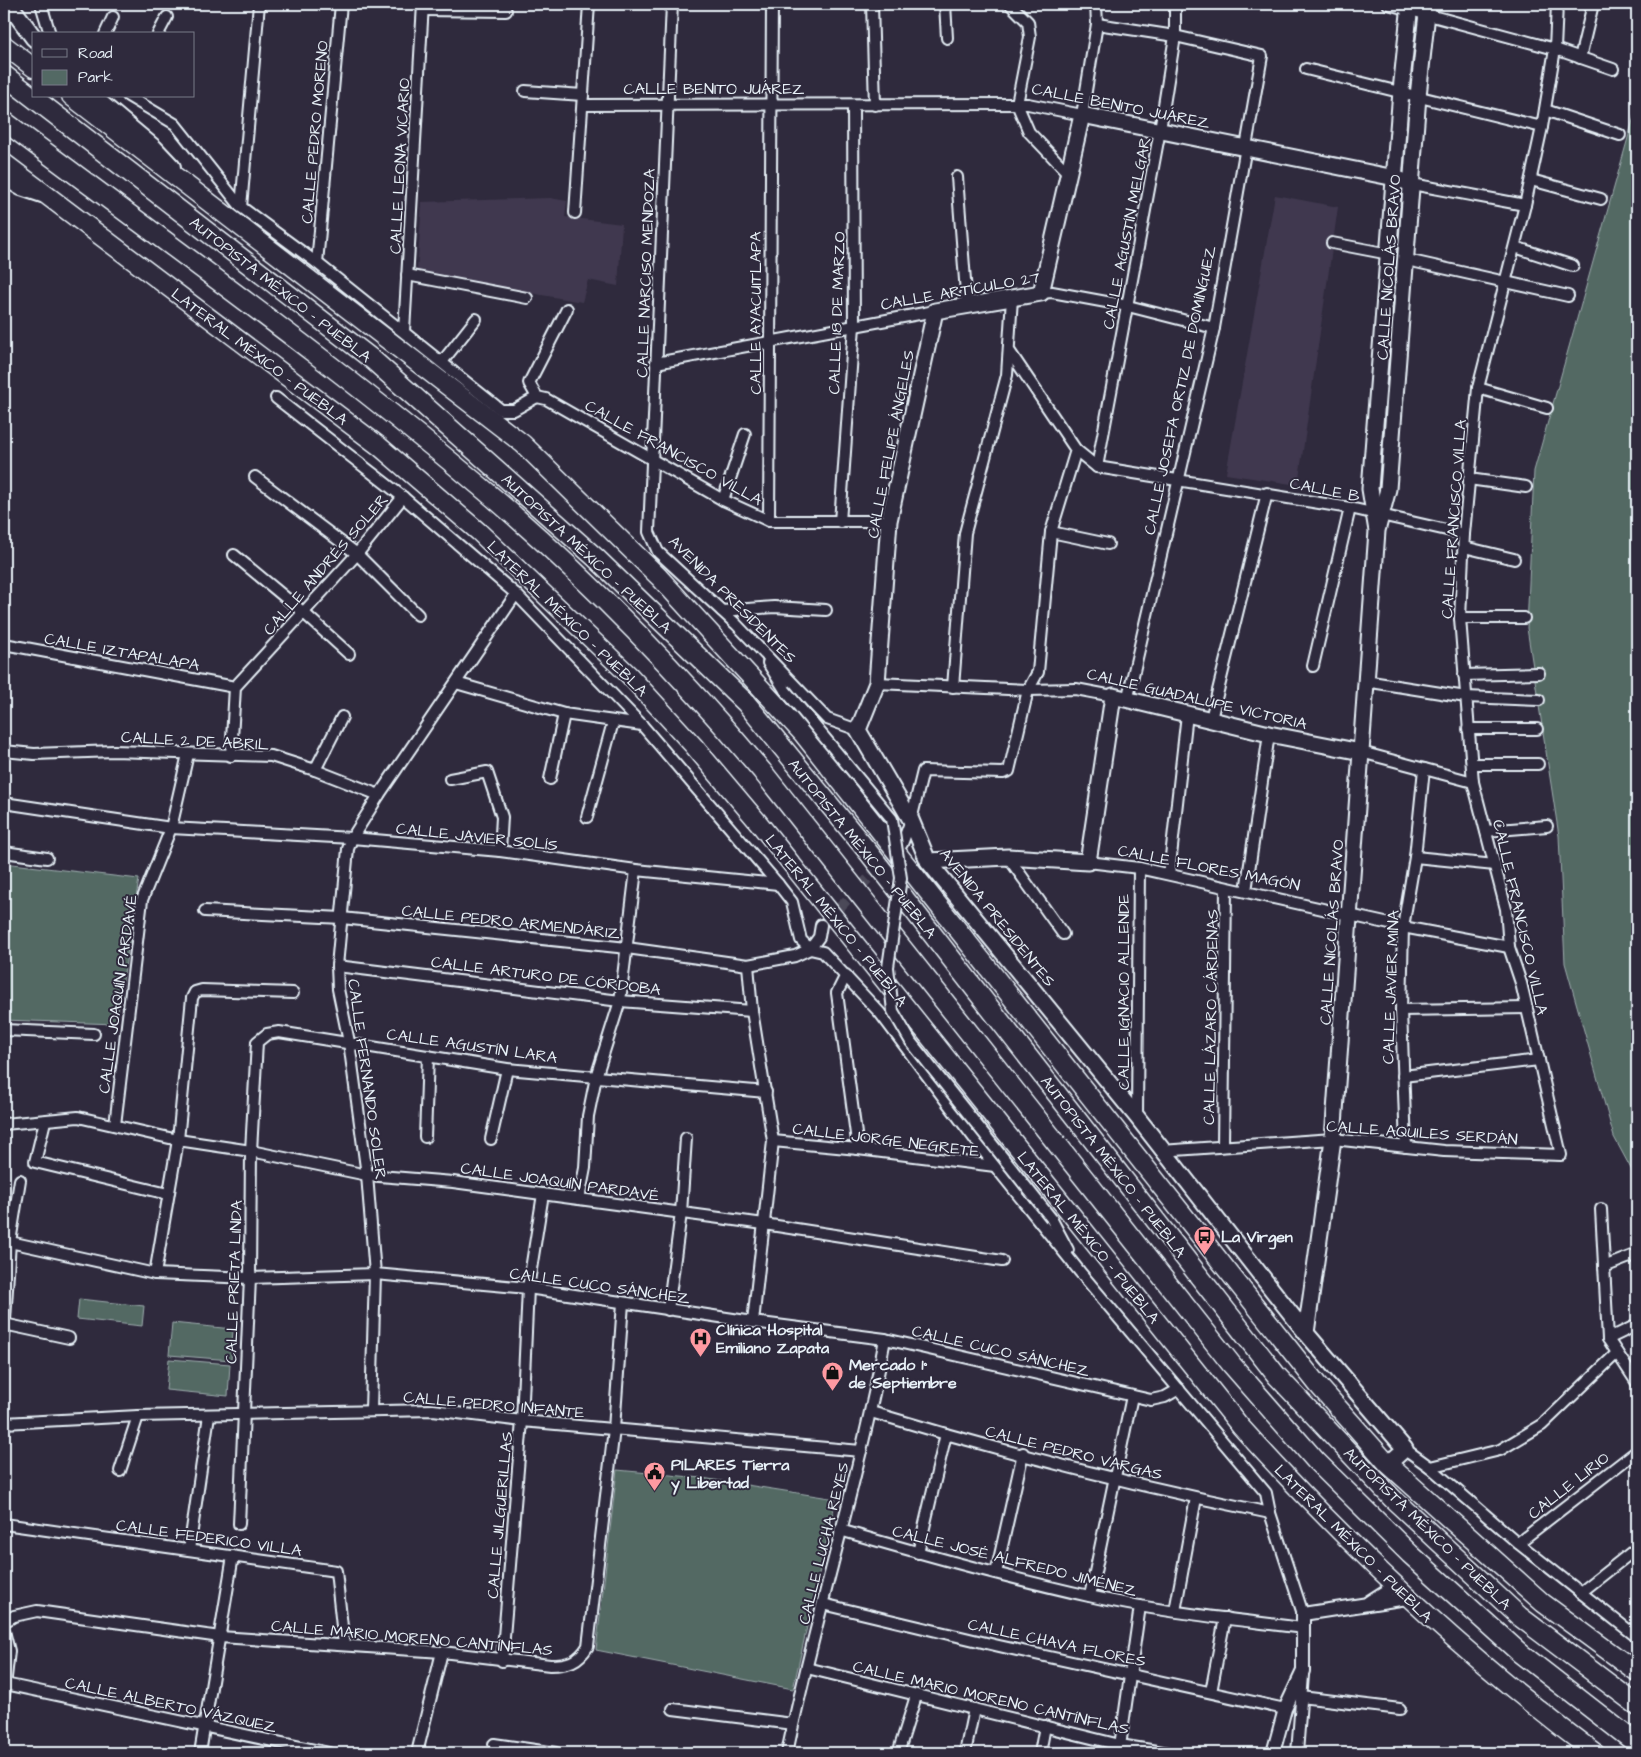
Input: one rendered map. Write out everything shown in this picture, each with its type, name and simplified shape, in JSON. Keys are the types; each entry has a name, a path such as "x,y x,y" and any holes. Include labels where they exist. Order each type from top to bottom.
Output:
{"highway":[{"path":"4,45 32,66"},
{"name":"AUTOPISTA MÉXICO - PUEBLA","path":"4,75 32,97"},
{"name":"AUTOPISTA MÉXICO - PUEBLA","path":"34,98 373,360 596,558 746,703 869,853 1277,1376 1392,1498 1505,1603 1589,1670 1637,1705"},
{"path":"74,98 523,444 636,555 803,734 1318,1385 1388,1464 1542,1603 1637,1672"},
{"name":"AUTOPISTA MÉXICO - PUEBLA","path":"4,121 428,443 503,506 608,605 712,712 762,771 1232,1365 1316,1462 1410,1554 1520,1654 1637,1744"},
{"name":"LATERAL MÉXICO - PUEBLA","path":"4,163 379,446 480,532 629,675 694,745 758,822 1241,1428 1331,1525 1406,1598 1497,1678 1595,1753"}],"main road":[{"path":"9,4 32,35"},
{"name":"CALLE NICOLÁS BRAVO","path":"1378,515 1370,489 1401,91 1410,6"},
{"name":"CALLE NICOLÁS BRAVO","path":"1306,1333 1333,1139 1378,515 1388,489 1407,260 1418,96 1427,8"},
{"path":"94,98 154,148 196,192"},
{"path":"1041,293 1082,115"},
{"name":"CALLE BENITO JUÁREZ","path":"1082,115 1395,178 1412,184"},
{"path":"4,177 21,187 45,195"},
{"name":"CALLE ARTÍCULO 27","path":"935,311 1041,293"},
{"name":"CALLE FELIPE ÁNGELES","path":"858,730 878,683 889,521 935,311"},
{"name":"CALLE GUADALUPE VICTORIA","path":"1120,698 1269,734 1361,752"},
{"name":"CALLE JOSEFA ORTIZ DE DOMÍNGUEZ","path":"1088,862 1120,698"},
{"name":"AVENIDA PRESIDENTES","path":"858,730 911,820 928,860 1137,1118 1306,1333 1406,1449"},
{"name":"CALLE FLORES MAGÓN","path":"928,860 963,857 1008,857 1088,862"},
{"path":"1388,1464 1406,1449"}],"street":[{"path":"40,4 49,32"},
{"path":"241,207 259,4"},
{"name":"CALLE PEDRO MORENO","path":"317,263 341,4"},
{"path":"575,212 589,4"},
{"name":"CALLE NARCISO MENDOZA","path":"652,543 649,532 672,4"},
{"name":"CALLE AYACUITLAPA","path":"769,521 772,4"},
{"path":"872,4 875,105"},
{"path":"946,4 947,38"},
{"path":"1010,4 1028,22 1030,37 1017,104 1029,132 1068,173"},
{"path":"1082,115 1097,24 1096,4"},
{"name":"CALLE AGUSTÍN MELGAR","path":"1097,467 1160,130 1175,36 1175,4"},
{"path":"1388,4 1427,8 1613,69"},
{"name":"CALLE FRANCISCO VILLA","path":"1557,4 1555,49 1531,180 1478,388 1464,534 1460,618 1473,782 1506,910 1509,947 1527,1008 1561,1155"},
{"path":"1580,58 1593,4"},
{"path":"423,7 506,11"},
{"name":"CALLE LEONA VICARIO","path":"404,331 423,7"},
{"path":"105,32 113,17"},
{"path":"159,32 167,17"},
{"path":"1097,24 1175,36"},
{"name":"CALLE JOSEFA ORTIZ DE DOMÍNGUEZ","path":"1120,698 1178,481 1214,328 1262,56 1175,36"},
{"path":"1306,69 1542,126"},
{"name":"CALLE BENITO JUÁREZ","path":"525,91 583,100 667,106 1017,104 1082,115"},
{"path":"131,98 175,124 241,207 404,331 500,410 514,410 537,397 529,383 567,309"},
{"name":"CALLE 18 DE MARZO","path":"840,522 854,326 853,105"},
{"path":"1545,110 1620,135"},
{"path":"957,177 967,306"},
{"path":"1531,180 1601,199"},
{"name":"CALLE BENITO JUÁREZ","path":"1412,184 1525,205"},
{"path":"1332,243 1389,254"},
{"path":"1515,247 1573,266"},
{"path":"1407,260 1568,296"},
{"path":"407,275 527,298"},
{"name":"CALLE ARTÍCULO 27","path":"1041,293 1052,292 1128,306 1214,328"},
{"path":"953,687 966,533 1007,375 1010,352 1012,298"},
{"name":"CALLE ARTÍCULO 27","path":"656,363 935,311"},
{"path":"442,362 476,319"},
{"path":"1010,352 1076,450 1097,467"},
{"path":"1478,388 1547,408"},
{"name":"CALLE FRANCISCO VILLA","path":"537,397 546,399 723,500 769,521 889,521"},
{"path":"276,398 403,497"},
{"path":"723,500 745,434"},
{"path":"902,844 911,820 923,770 1009,772 1028,690 1038,672 1052,532 1076,450"},
{"name":"CALLE B","path":"1097,467 1350,508 1464,534"},
{"path":"255,477 357,554 418,615"},
{"path":"1469,480 1526,487"},
{"path":"1211,719 1266,493"},
{"name":"CALLE ANDRÉS SOLER","path":"235,687 357,554 403,497 516,594 642,726 792,902 801,940 810,948"},
{"path":"1313,666 1350,508"},
{"path":"1052,532 1108,544"},
{"path":"636,555 645,551 652,543"},
{"name":"AVENIDA PRESIDENTES","path":"652,543 658,552 755,643 827,719 858,730"},
{"path":"1464,547 1514,560"},
{"path":"234,555 304,613 349,654"},
{"name":"CALLE FERNANDO SOLER","path":"371,1410 375,1274 367,1176 348,1042 338,989 337,966 348,849 352,838 379,795 516,594"},
{"path":"722,611 774,607 826,610"},
{"path":"1460,618 1524,618"},
{"path":"755,643 785,690 892,819 901,878 888,967 893,1010 911,1042 1051,1218 1080,1272"},
{"name":"CALLE IZTAPALAPA","path":"4,644 235,687"},
{"path":"1464,675 1538,673"},
{"path":"1365,681 1466,697 1539,700"},
{"path":"456,683 564,714 642,726"},
{"name":"CALLE GUADALUPE VICTORIA","path":"878,683 1028,690 1076,689 1120,698"},
{"path":"231,756 235,687"},
{"path":"550,779 564,714"},
{"path":"1169,874 1186,714"},
{"path":"315,770 342,717"},
{"path":"587,818 613,722"},
{"path":"1468,729 1537,729"},
{"path":"1246,891 1269,734"},
{"name":"CALLE 2 DE ABRIL","path":"4,751 34,754 114,751 271,756 315,770 379,795"},
{"name":"CALLE GUADALUPE VICTORIA","path":"1361,752 1473,782"},
{"name":"CALLE JOAQUÍN PARDAVÉ","path":"115,1125 142,900 171,828 188,754"},
{"path":"1472,764 1538,764"},
{"name":"CALLE JAVIER MINA","path":"1406,1147 1401,1010 1403,927 1415,857 1424,769"},
{"path":"450,778 487,772 502,817 500,851"},
{"name":"CALLE JAVIER SOLÍS","path":"4,803 171,828 352,838 500,851 636,870 778,884"},
{"path":"1486,831 1547,826"},
{"path":"4,852 47,858"},
{"path":"1008,857 1063,934"},
{"path":"1415,857 1494,865"},
{"name":"CALLE FLORES MAGÓN","path":"1088,862 1139,868 1169,874 1403,927 1509,947"},
{"name":"CALLE IGNACIO ALLENDE","path":"1137,1118 1139,868"},
{"path":"579,1199 585,1168 588,1116 596,1077 620,1001 636,870"},
{"name":"CALLE LÁZARO CÁRDENAS","path":"1223,1146 1226,888"},
{"name":"CALLE PEDRO ARMENDÁRIZ","path":"204,911 342,918 626,948 748,965 795,956 810,948"},
{"path":"821,925 819,937 810,948 823,952 880,1014 995,1166 1080,1272 1266,1493 1270,1513 1303,1614 1304,1671 1297,1753"},
{"path":"748,965 752,1011 773,1141 753,1322"},
{"name":"CALLE ARTURO DE CÓRDOBA","path":"337,966 620,1001 752,1011"},
{"path":"846,975 837,993 858,1148"},
{"path":"155,1274 178,1140 192,998 195,992 202,990 293,993"},
{"path":"1401,1010 1527,1008"},
{"path":"4,1030 94,1034"},
{"name":"CALLE AGUSTÍN LARA","path":"251,1151 257,1042 267,1034 279,1032 507,1069 766,1092"},
{"path":"425,1137 428,1056"},
{"path":"1403,1076 1539,1060"},
{"path":"491,1138 507,1069"},
{"name":"CALLE JOAQUÍN PARDAVÉ","path":"4,1124 78,1117 178,1140 251,1151 367,1176 453,1182 543,1194 764,1224 1002,1261"},
{"path":"45,1120 35,1162 168,1194"},
{"path":"668,1310 681,1213 686,1138"},
{"name":"CALLE AQUILES SERDÁN","path":"1161,1150 1333,1139 1444,1151 1561,1155"},
{"name":"CALLE JORGE NEGRETE","path":"773,1141 858,1148 995,1166"},
{"name":"CALLE PRIETA LINDA","path":"239,1524 250,1278 251,1151"},
{"path":"4,1336 10,1242 20,1180"},
{"name":"CALLE JILGUERILLAS","path":"502,1661 522,1421 528,1288 543,1194"},
{"path":"1601,1209 1608,1339 1637,1383"},
{"name":"CALLE CUCO SÁNCHEZ","path":"10,1242 155,1274 250,1278 375,1274 528,1288 668,1310 885,1339 1151,1400 1165,1397 1179,1388"},
{"path":"1604,1267 1632,1256"},
{"name":"CALLE MARIO MORENO CANTÍNFLAS","path":"4,1622 14,1616 37,1611 220,1637 442,1652 502,1661 566,1665 581,1657 588,1646 614,1429 623,1303"},
{"path":"4,1324 69,1338"},
{"path":"1608,1339 1637,1325"},
{"name":"CALLE LUCHA REYES","path":"787,1753 840,1530 871,1412 885,1339"},
{"path":"1430,1467 1500,1450 1542,1425 1617,1352"},
{"path":"1090,1596 1132,1396"},
{"name":"CALLE PEDRO INFANTE","path":"4,1423 138,1416 433,1410 522,1421 861,1451"},
{"name":"CALLE PEDRO VARGAS","path":"871,1412 1114,1479 1270,1513"},
{"path":"189,1550 209,1415"},
{"path":"120,1471 138,1416"},
{"path":"918,1553 946,1434"},
{"path":"1406,1449 1637,1638"},
{"name":"CALLE LIRIO","path":"1518,1542 1637,1451"},
{"path":"996,1573 1023,1454"},
{"path":"1175,1611 1196,1498"},
{"name":"CALLE FEDERICO VILLA","path":"4,1524 336,1570 344,1646"},
{"name":"CALLE JOSÉ ALFREDO JIMÉNEZ","path":"840,1530 918,1553 1090,1596 1140,1606 1303,1628"},
{"path":"1580,1593 1637,1548"},
{"path":"200,1753 233,1556"},
{"path":"1364,1605 1394,1586"},
{"path":"1303,1614 1406,1598"},
{"name":"CALLE CHAVA FLORES","path":"823,1604 999,1646 1285,1708"},
{"path":"1120,1749 1140,1606"},
{"path":"1211,1692 1225,1618"},
{"path":"4,1630 9,1651 4,1696"},
{"path":"417,1753 442,1652"},
{"name":"CALLE MARIO MORENO CANTÍNFLAS","path":"807,1668 1044,1726 1120,1749 1169,1753"},
{"path":"1273,1753 1285,1708 1304,1671"},
{"name":"CALLE ALBERTO VÁZQUEZ","path":"5,1684 205,1725 329,1753"},
{"path":"900,1747 916,1696"},
{"path":"1302,1697 1400,1709"},
{"path":"673,1709 793,1724"},
{"path":"966,1753 974,1709"},
{"path":"1040,1753 1044,1726"},
{"path":"494,1744 556,1753"}],"shaded area":[{"path":"1275,195 1338,207 1298,485 1226,474"},
{"path":"550,198 567,201 565,217 622,224 618,286 588,280 582,302 417,273 422,202"}],"green space":[{"path":"1637,106 1637,1180 1614,1137 1565,963 1559,836 1527,628 1534,471"},
{"path":"4,863 139,879 116,1024 4,1020"},
{"path":"79,1299 144,1306 142,1326 77,1319"},
{"path":"172,1323 233,1329 231,1360 169,1355"},
{"path":"169,1359 230,1364 228,1396 166,1390"},
{"path":"617,1470 702,1478 836,1499 793,1689 596,1650"}],"tunnel":[{"path":"829,918 898,849"}],"place":[{"name":"La Virgen","path":"1205,1255"},
{"name":"Clínica Hospital Emiliano Zapata","path":"700,1357"},
{"name":"Mercado 1° de Septiembre","path":"833,1392"},
{"name":"PILARES Tierra y Libertad","path":"655,1492"}]}
